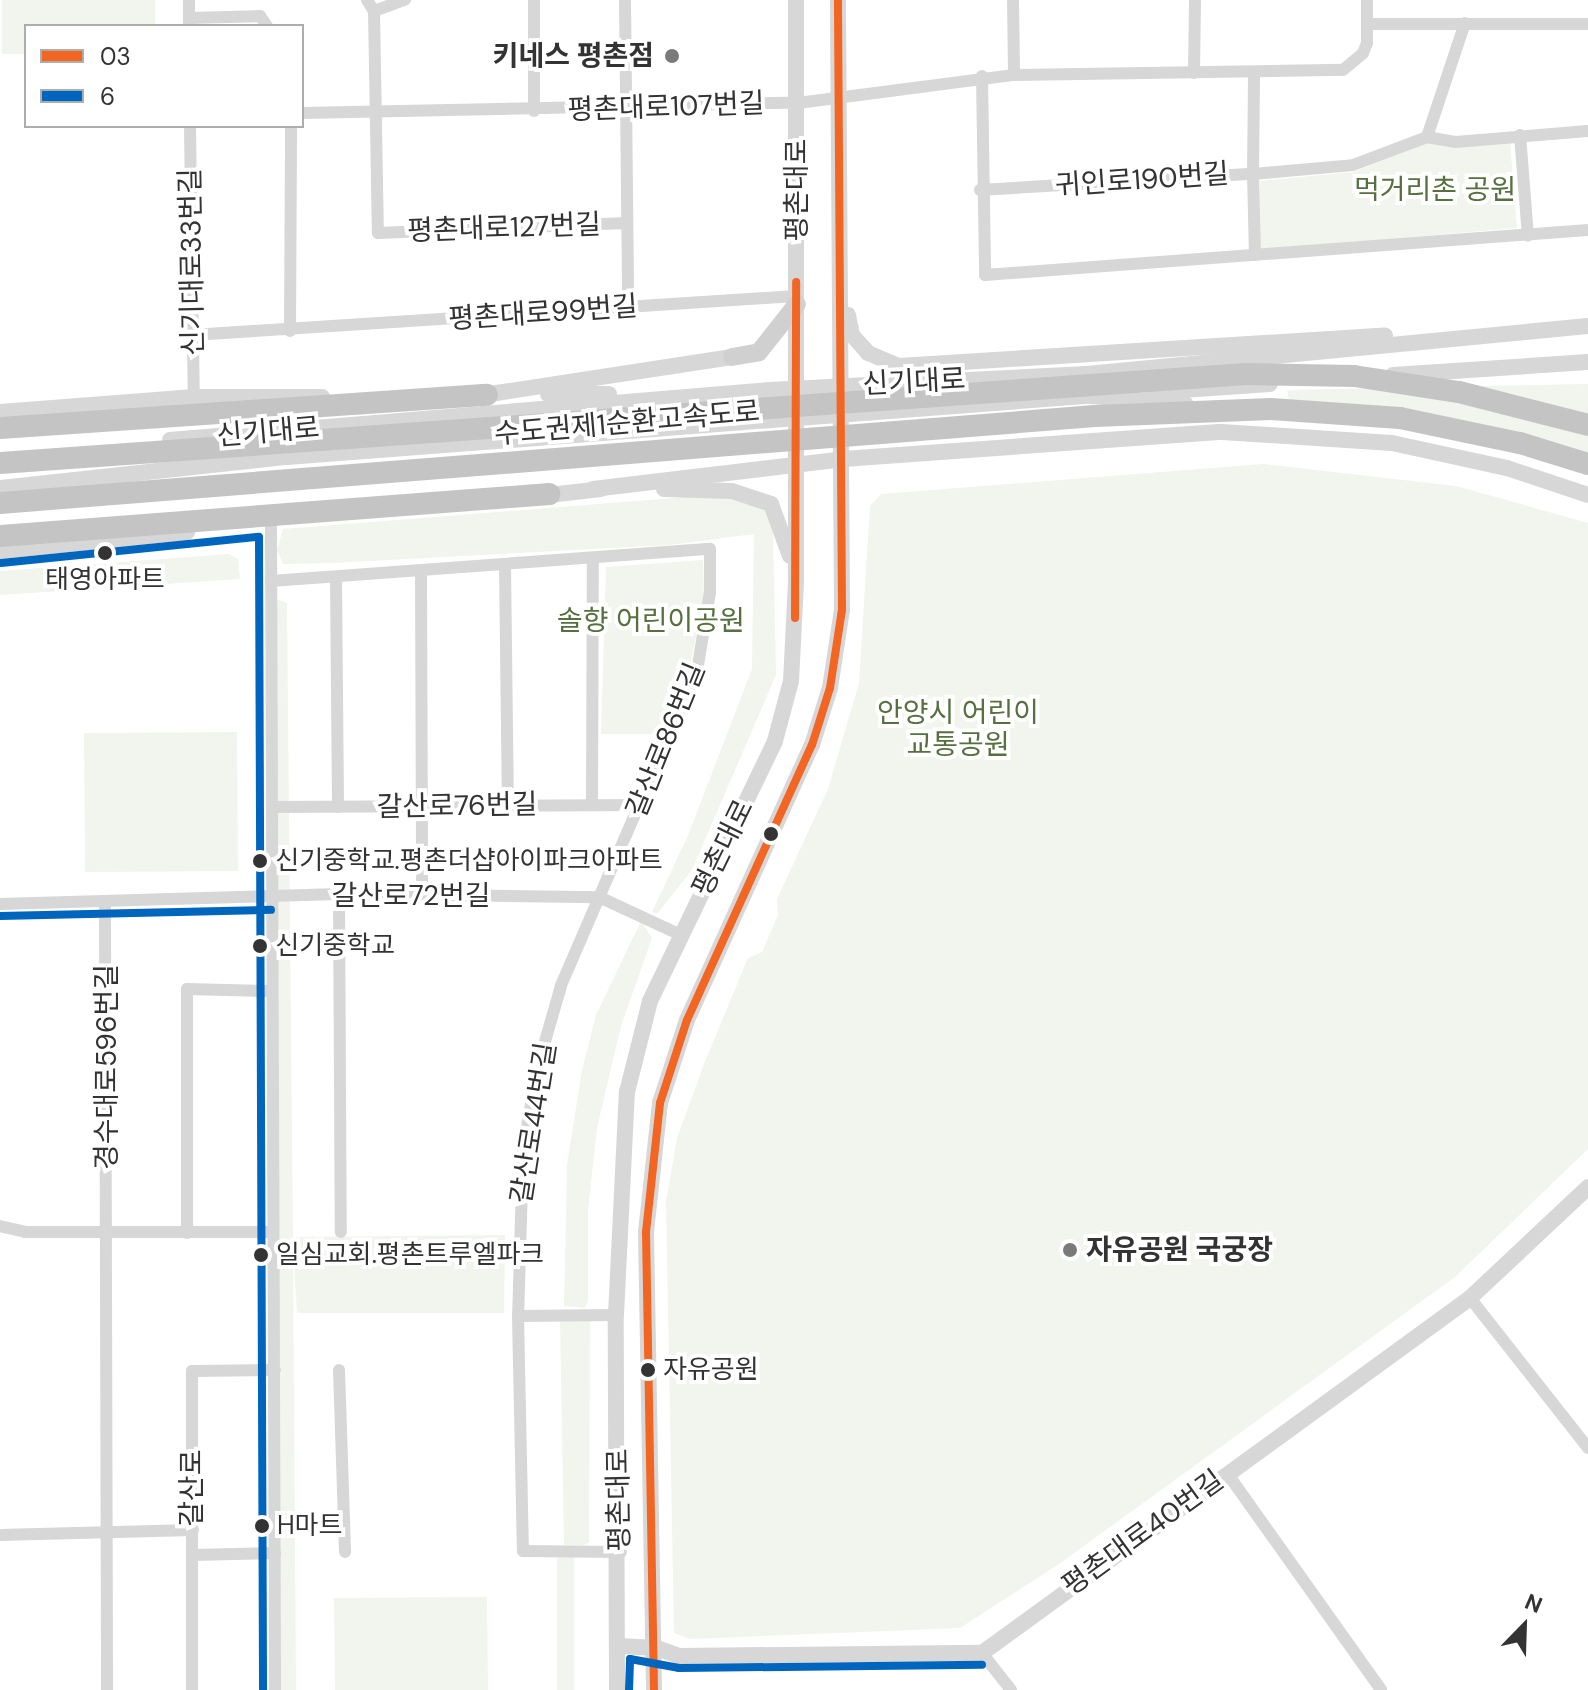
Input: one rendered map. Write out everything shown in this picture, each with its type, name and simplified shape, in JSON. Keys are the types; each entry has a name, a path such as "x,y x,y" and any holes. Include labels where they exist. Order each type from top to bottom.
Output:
{"highway":[{"name":"수도권제1순환고속도로","path":"0,463 1246,374 1354,376 1459,392 1588,425"},
{"path":"0,428 487,395"},
{"name":"수도권제1순환고속도로","path":"0,503 1095,416 1271,409 1400,418 1520,443 1588,464"},
{"path":"0,536 549,494"}],"main road":[{"path":"732,357 759,352 796,300"}],"street":[{"path":"189,0 189,22 260,16 266,24"},
{"path":"370,5 405,0"},
{"name":"평촌대로107번길","path":"534,0 534,111"},
{"path":"625,0 628,307"},
{"name":"평촌대로","path":"617,1690 621,1552 616,1315 627,1092 650,1001 775,741 791,681 796,581 796,0"},
{"name":"평촌대로","path":"654,1690 657,1648 646,1232 660,1103 687,1020 795,789 830,688 842,610 844,386 837,99 838,0"},
{"path":"1013,0 1014,75"},
{"path":"1194,73 1195,0"},
{"path":"1367,0 1368,24 1363,53 1348,69 1254,74 982,76 980,190 985,275 1588,230"},
{"name":"평촌대로127번길","path":"370,5 378,233 627,223"},
{"path":"1427,137 1465,23"},
{"path":"1368,24 1588,24"},
{"name":"귀인로190번길","path":"980,190 1253,174 1254,74"},
{"name":"평촌대로107번길","path":"304,113 534,111 798,103 982,76"},
{"name":"신기대로33번길","path":"190,128 194,397"},
{"path":"290,331 291,128"},
{"path":"1255,255 1253,174 1353,165 1427,137 1455,142 1588,131"},
{"path":"1520,135 1528,236"},
{"path":"843,292 852,335 868,353 899,366 1192,344 1587,326"},
{"name":"평촌대로99번길","path":"192,335 628,307 796,300"},
{"name":"신기대로","path":"0,454 755,391 1087,374 1587,326"},
{"path":"1087,374 1192,344"},
{"path":"487,395 732,357"},
{"name":"신기대로","path":"0,488 287,457 844,413 1588,362"},
{"path":"0,412 194,397 755,391"},
{"path":"1092,396 1390,422 1508,447 1588,471"},
{"path":"943,451 1022,402"},
{"path":"0,551 271,524 413,514 549,494 843,459 1154,434 1315,435 1392,443 1478,462 1588,495"},
{"path":"593,489 732,491 771,504 783,527 796,581"},
{"path":"271,524 275,1690"},
{"name":"갈산로86번길","path":"271,581 710,549 710,592 697,671 642,805 599,897"},
{"name":"갈산로86번길","path":"592,804 593,558"},
{"path":"505,565 508,805"},
{"path":"421,571 422,894"},
{"path":"336,577 338,807"},
{"name":"갈산로76번길","path":"272,807 642,805"},
{"path":"339,894 341,1232"},
{"name":"갈산로72번길","path":"0,904 105,904 339,894 599,897"},
{"path":"599,897 681,935"},
{"name":"갈산로44번길","path":"599,897 561,986 537,1069 523,1151 518,1316 523,1551 621,1552"},
{"name":"경수대로596번길","path":"105,904 107,1690"},
{"path":"187,1233 187,989 271,991"},
{"name":"평촌대로40번길","path":"982,1653 1470,1298 1588,1187"},
{"path":"0,1226 25,1232 272,1232"},
{"path":"1470,1298 1588,1448"},
{"path":"518,1316 616,1315"},
{"name":"갈산로","path":"192,1690 192,1371 275,1370"},
{"path":"339,1370 345,1552"},
{"path":"1227,1473 1381,1690"},
{"path":"0,1535 193,1530"},
{"path":"193,1555 275,1553"},
{"path":"619,1646 657,1648 679,1656 982,1653 1011,1690"}],"green space":[{"path":"2,0 155,0 155,24 24,24 24,54 2,54"},
{"name":"먹거리촌 공원","path":"1429,142 1510,142 1517,228 1259,250 1260,181 1354,172"},
{"path":"1588,384 1588,459 1290,404 1287,390"},
{"name":"자유공원","path":"1263,464 1456,486 1588,523 1588,1149 1455,1277 1059,1564 960,1628 690,1639 674,1633 666,1201 677,1138 704,1064 748,958 762,952 778,915 777,899 828,789 859,683 870,506 881,494"},
{"path":"737,493 765,508 773,529 776,675 692,870 657,914 652,912 689,833 752,669 754,534 670,545 331,563 283,564 277,550 283,529"},
{"path":"229,554 238,559 240,579 0,595 0,571"},
{"name":"솔향 어린이공원","path":"703,560 704,597 685,691 664,734 601,734 606,567"},
{"path":"279,600 287,603 293,1242 297,1237 505,1235 504,1313 297,1313 293,1250 296,1690 279,1690 272,603"},
{"path":"237,732 238,871 85,872 84,733"},
{"path":"641,921 652,938 621,1026 597,1128 588,1210 588,1302 584,1308 564,1306 567,1165 582,1070 596,1015"},
{"path":"560,1317 586,1317 590,1322 589,1542 584,1545 564,1545"},
{"path":"557,1551 574,1557 574,1690 557,1690"},
{"path":"487,1597 488,1690 335,1690 334,1598"}],"transit line":[{"name":"03","path":"654,1690 646,1232 660,1103 687,1020 812,745 830,688 842,610 838,0"},
{"name":"03","path":"795,618 796,282"},
{"name":"6","path":"1,563 259,537 263,1690"},
{"name":"6","path":"0,916 271,910"},
{"name":"6","path":"629,1690 630,1659 679,1668 982,1665"}],"place":[{"name":"키네스 평촌점","path":"672,56"},
{"name":"태영아파트","path":"105,553"},
{"name":"신기중학교.평촌더샵아이파크아파트","path":"260,861"},
{"name":"신기중학교","path":"260,946"},
{"name":"자유공원 국궁장","path":"1070,1250"},
{"name":"일심교회.평촌트루엘파크","path":"261,1255"},
{"name":"자유공원","path":"648,1370"},
{"name":"H마트","path":"262,1526"}],"park label":[{"name":"안양시 어린이 교통공원","path":"958,729"}]}
